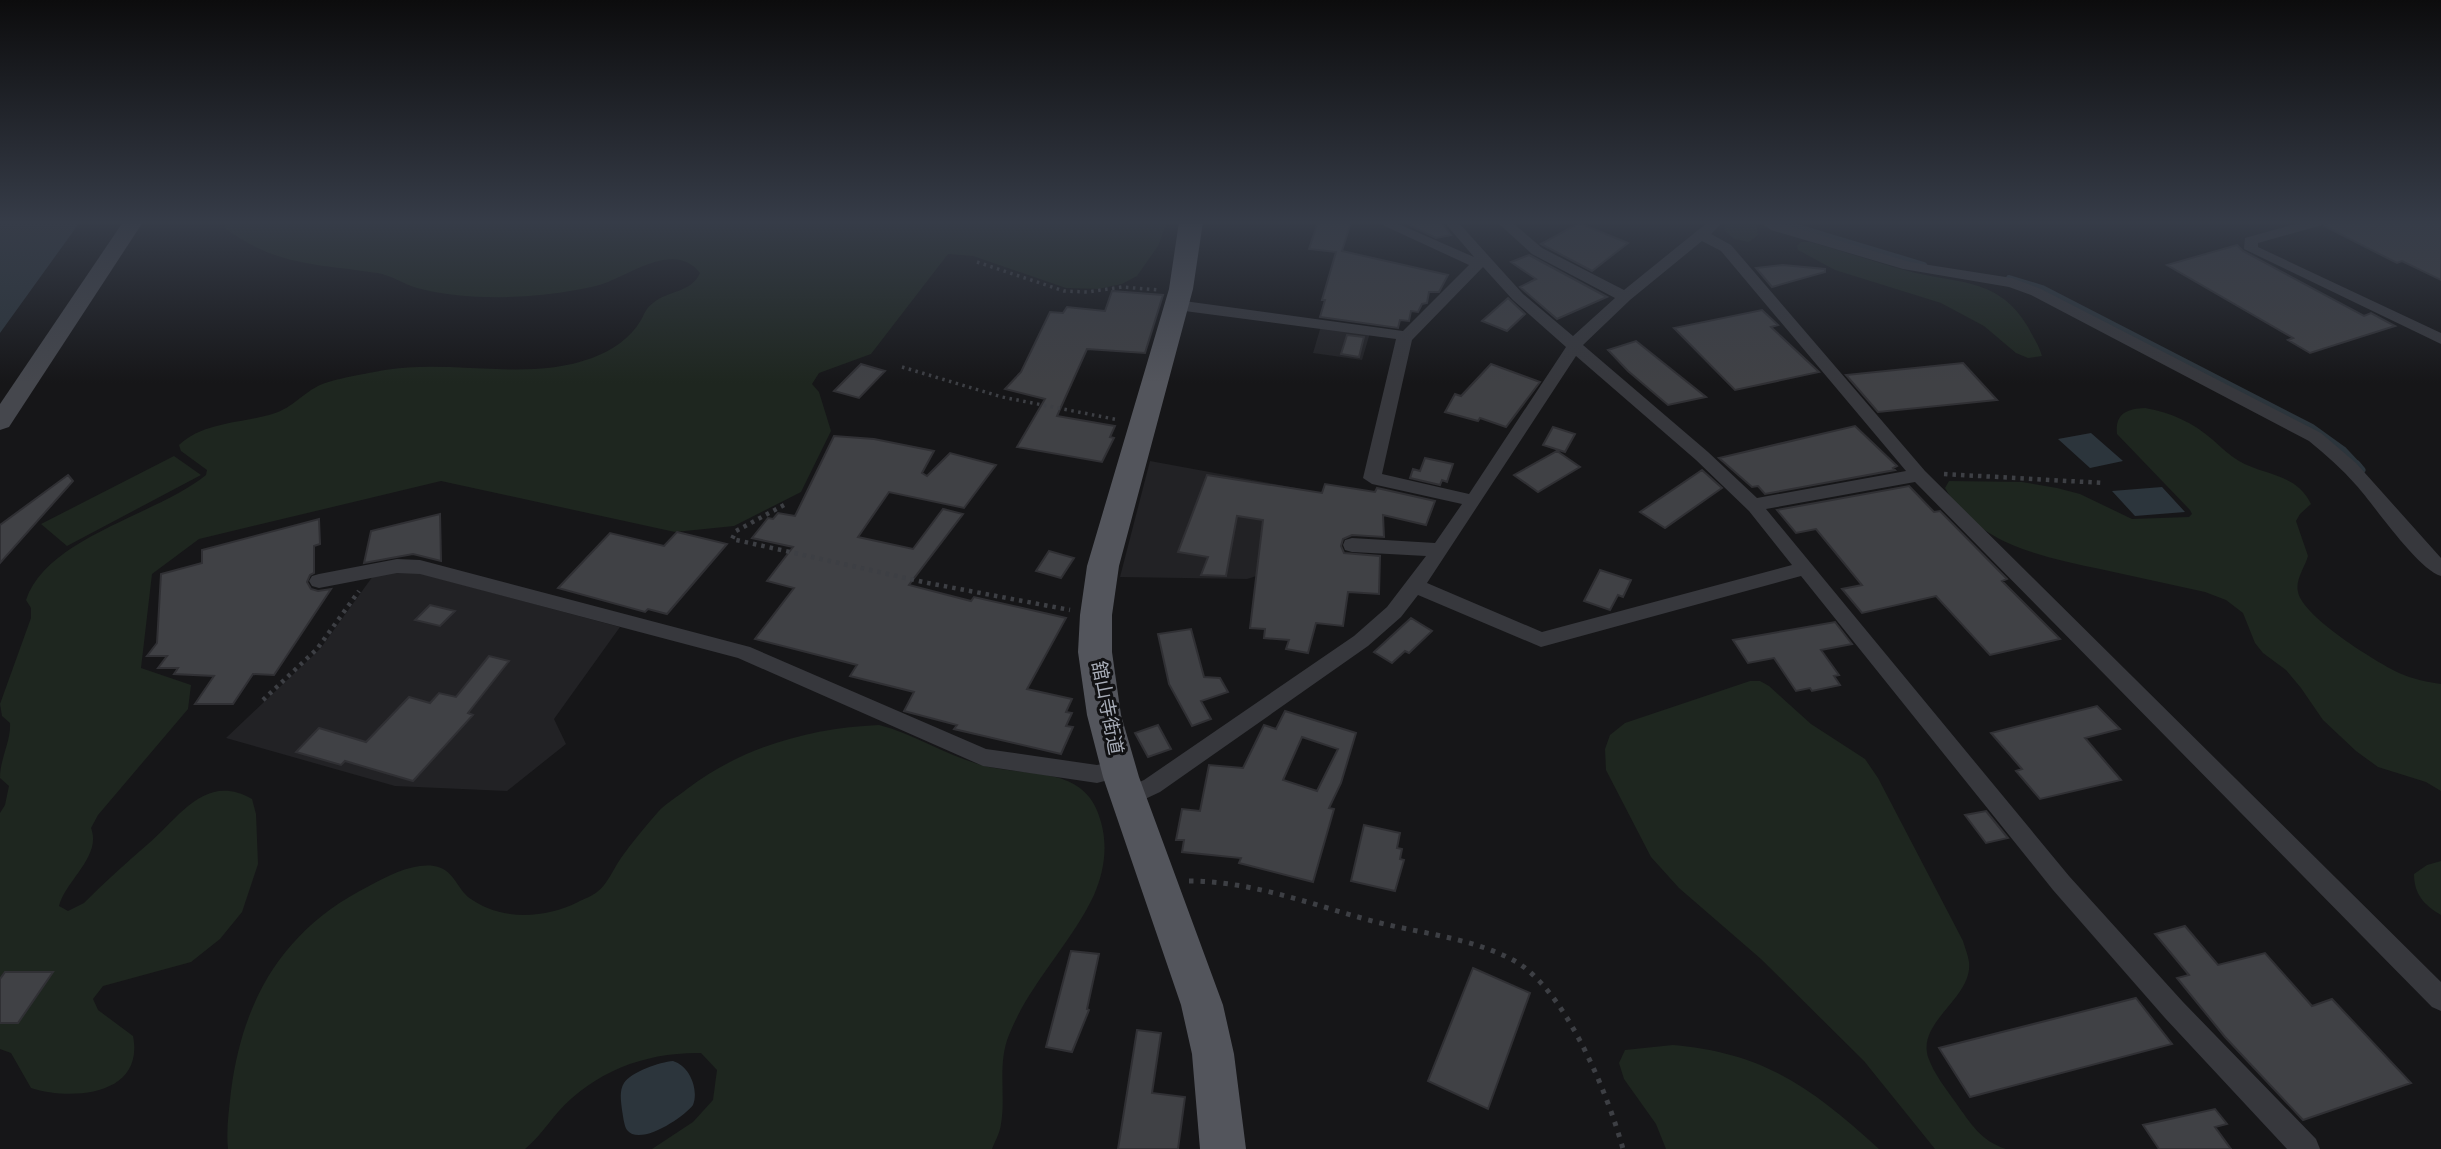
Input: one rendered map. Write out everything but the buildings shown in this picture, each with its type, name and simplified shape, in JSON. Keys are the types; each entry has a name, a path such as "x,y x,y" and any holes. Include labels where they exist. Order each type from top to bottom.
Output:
{"main road":[{"path":"0,422 97,276"},
{"name":"舘山寺街道","path":"1183,276 1102,566 1096,615 1098,683 1124,784 1202,1005 1215,1068 1223,1149"}],"street":[{"path":"1467,276 1407,336 1372,478 1474,501"},
{"path":"1496,276 1754,505 2070,893 2174,1010 2306,1149"},
{"path":"1585,276 1625,296"},
{"path":"319,581 373,570 420,566 720,645 765,661 984,757 1097,774 1124,784 1152,786 1361,641 1394,612 1474,501 1587,329 1650,276"},
{"path":"1749,276 1919,475 2441,999"},
{"path":"1967,276 2012,283 2049,298 2315,437 2341,458 2408,537 2441,569"},
{"path":"2307,276 2441,339"},
{"path":"1178,299 1407,336"},
{"path":"1754,505 1919,475"},
{"path":"1352,545 1440,550"},
{"path":"1415,586 1541,640 1807,568"}],"path":[{"path":"1018,276 1064,291 1087,292 1122,287 1178,299"},
{"path":"902,367 1002,397 1143,424"},
{"path":"1919,475 1938,473 2104,483"},
{"path":"784,505 736,531 733,539 928,583 1096,615"},
{"path":"263,700 317,649 373,570"},
{"path":"1162,890 1196,880 1252,889 1474,944 1495,950 1515,961 1548,991 1577,1033 1617,1127 1623,1149"}],"shaded area":[{"path":"0,276 41,276 0,333"},
{"path":"386,276 622,276 592,287 517,297 476,297 417,288"},
{"path":"698,276 931,276 871,354 819,373 812,384 819,392 831,431 801,492 734,526 675,532 441,481 199,539 152,574 141,668 191,685 188,709 98,815 91,828 92,848 88,858 68,887 59,906 68,911 84,903 182,811 207,795 220,791 235,792 252,799 256,814 258,864 242,912 220,939 191,962 103,986 93,999 98,1010 133,1036 134,1056 128,1071 117,1082 84,1093 66,1094 31,1088 11,1053 0,1049 0,813 5,805 9,786 0,778 10,723 2,716 0,704 31,618 31,608 26,600 38,578 79,543 160,503 206,475 207,470 181,451 179,445 199,432 277,412 318,386 332,381 385,370 411,367 542,368 592,358 606,352 632,333 651,305 685,288"},
{"path":"1030,276 1137,276 1122,284 1098,289 1066,288"},
{"path":"1853,276 1932,276 1976,285 2004,299 2017,311 2042,356 2028,358 2016,353 1984,326 1941,303"},
{"path":"1321,326 1370,333 1362,360 1313,353"},
{"path":"2145,408 2189,423 2239,461 2288,481 2305,494 2311,504 2296,521 2308,556 2299,578 2298,592 2313,614 2358,649 2404,675 2441,684 2441,791 2426,782 2378,767 2356,751 2323,720 2286,670 2263,653 2255,643 2243,613 2226,600 2205,592 2056,559 2013,545 1975,523 1945,488 1949,481 2022,482 2080,494 2132,519 2189,517 2192,514 2190,510 2117,434 2120,417 2133,410"},
{"path":"2091,433 2123,461 2090,468 2058,439"},
{"path":"174,456 201,475 67,546 41,524"},
{"path":"1150,461 1318,492 1303,525 1269,572 1247,579 1120,577"},
{"path":"2162,487 2185,512 2135,516 2112,491"},
{"path":"415,572 620,627 554,719 566,744 507,791 395,786 226,738 320,649 373,576"},
{"path":"1750,681 1760,681 1769,686 1811,724 1865,759 1878,778 1963,941 1969,959 1968,975 1963,987 1930,1032 1928,1057 1940,1081 1972,1125 1997,1146 2006,1149 1935,1149 1864,1061 1761,959 1679,888 1651,857 1606,770 1605,749 1610,735 1625,723"},
{"path":"879,725 978,764 1068,781 1082,790 1093,803 1101,822 1104,859 1094,895 1074,930 1027,998 1005,1046 1001,1124 992,1149 652,1149 693,1122 713,1100 717,1070 701,1053 641,1060 605,1075 573,1098 525,1149 228,1149 231,1091 237,1057 258,997 291,945 339,903 392,874 409,868 434,866 454,878 468,897 494,910 522,915 565,908 601,889 618,862 658,812 708,774 754,751 802,735"},
{"path":"2441,861 2441,915 2421,898 2414,874 2427,865"},
{"path":"1673,1045 1735,1056 1785,1077 1809,1091 1879,1149 1666,1149 1656,1124 1624,1079 1619,1063 1625,1050"},
{"path":"673,1061 684,1068 692,1079 695,1092 693,1105 681,1116 651,1133 633,1134 627,1130 624,1120 621,1089 624,1083 646,1068"}],"waterway":[{"path":"2009,278 2042,288 2312,427 2344,450 2359,466"},
{"path":"2357,464 2362,470"}]}
